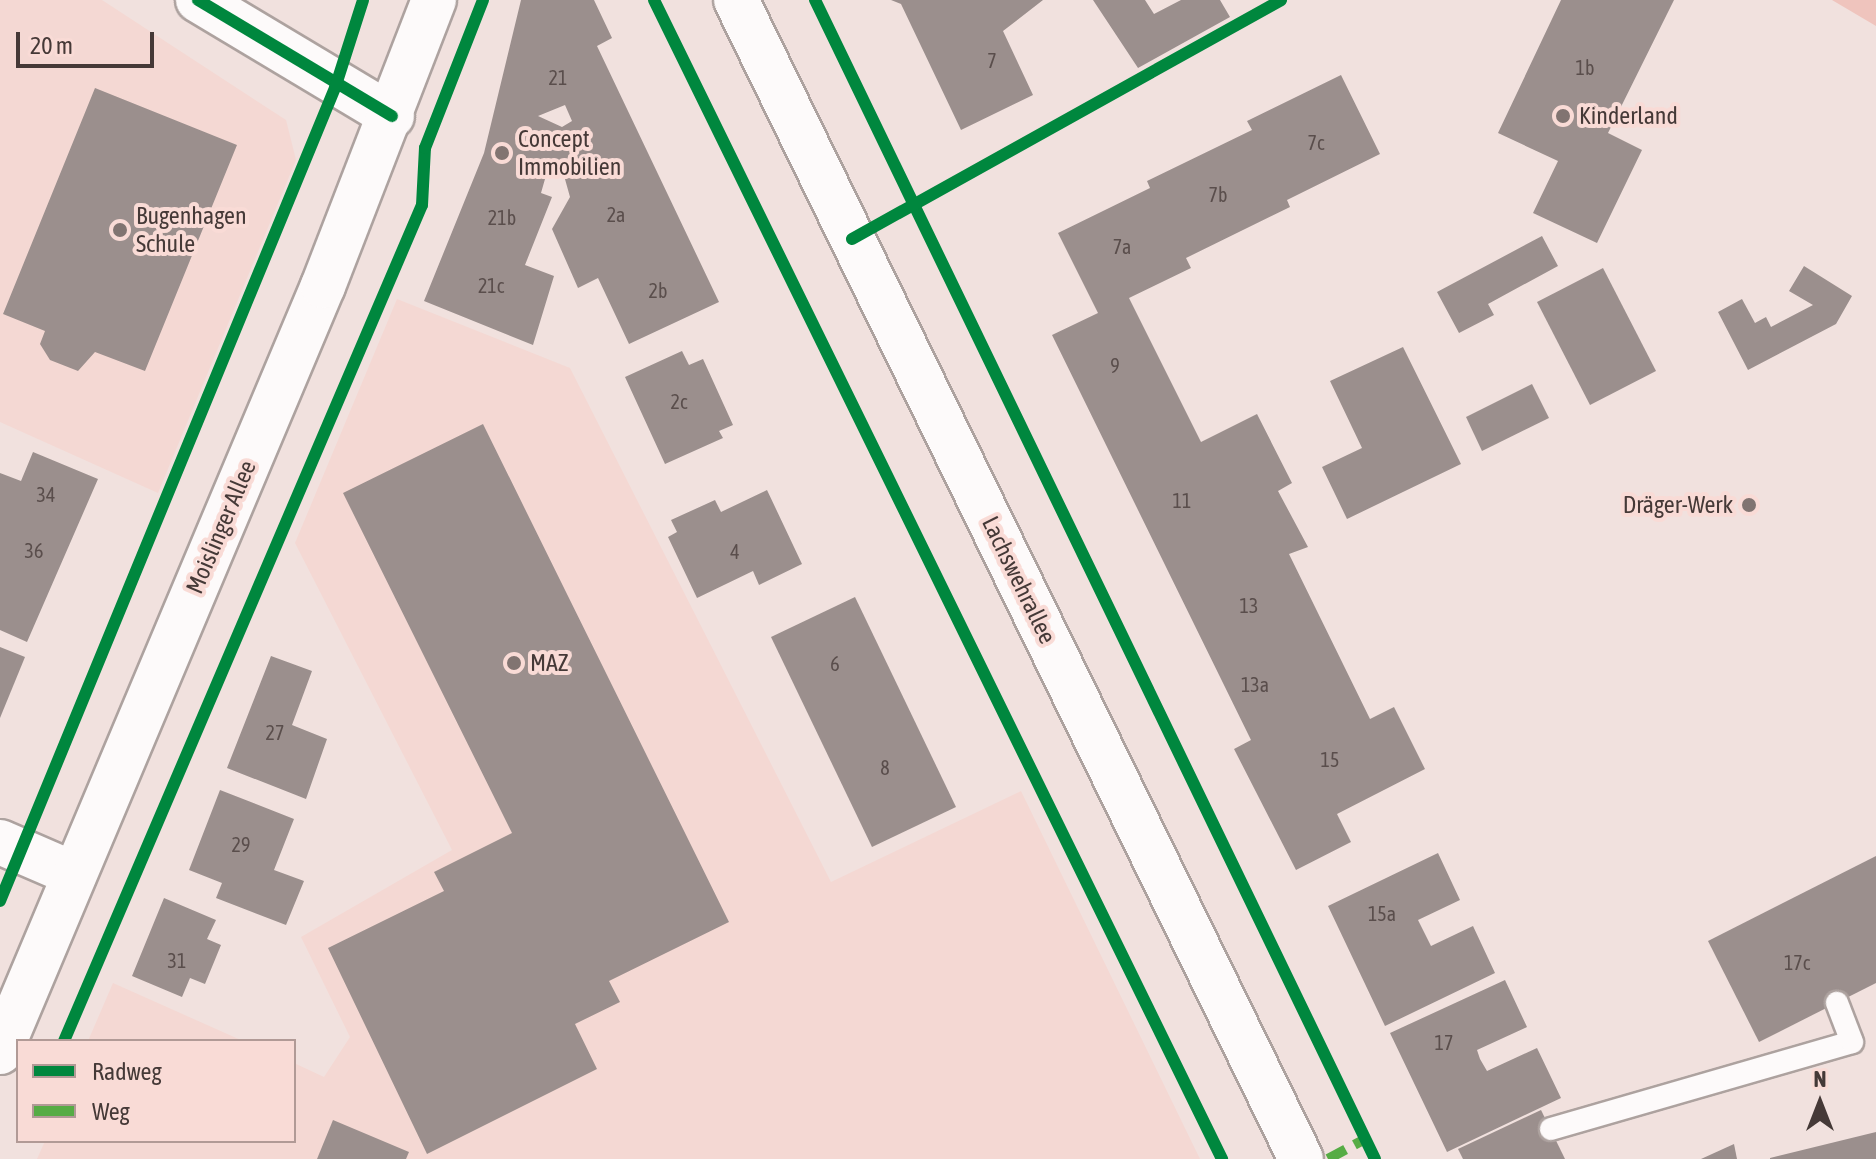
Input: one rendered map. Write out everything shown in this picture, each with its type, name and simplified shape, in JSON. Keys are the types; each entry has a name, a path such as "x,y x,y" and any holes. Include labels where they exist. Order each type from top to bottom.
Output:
{"main road":[{"path":"198,0 392,116"},
{"name":"Moislinger Allee","path":"0,1052 392,116 434,0"},
{"name":"Lachswehrallee","path":"736,0 1301,1159"},
{"path":"0,842 74,874"}],"lane":[{"path":"1551,1129 1852,1042 1837,1003"}],"shaded area":[{"name":"Bugenhagen Schule","path":"0,0 102,0 286,120 296,160 158,493 0,422"},
{"path":"1832,0 1876,0 1876,26"},
{"path":"397,299 570,368 831,882 1021,791 1200,1159 37,1159 44,1143 296,1143 296,1064 324,1077 350,1037 301,937 452,850 295,543"},
{"path":"113,983 239,1039 89,1039"}],"building":[{"path":"521,0 594,0 612,38 597,46 719,302 629,344 598,278 578,288 552,229 570,197 563,172 549,165 541,193 552,197 525,265 554,276 533,345 424,301 484,153","holes":["565,105 572,121 562,127 538,116"]},
{"path":"891,0 1043,0 1003,31 1033,95 961,130 901,4"},
{"path":"1093,0 1145,0 1154,14 1181,0 1220,0 1230,17 1138,68"},
{"path":"1561,0 1674,0 1608,133 1642,150 1597,243 1533,213 1558,161 1498,133"},
{"path":"1341,75 1380,154 1287,200 1290,207 1186,258 1191,268 1129,298 1201,442 1257,414 1292,483 1278,491 1308,547 1289,554 1370,719 1394,707 1425,769 1337,814 1351,842 1296,870 1234,749 1251,740 1052,335 1098,313 1058,233 1150,188 1147,181 1252,130 1247,121"},
{"name":"Bugenhagen Schule","path":"95,88 237,145 145,371 95,352 78,371 50,360 40,344 45,331 3,314"},
{"path":"1542,236 1558,266 1488,304 1494,315 1459,333 1437,292"},
{"path":"1804,266 1852,296 1836,324 1748,370 1718,312 1742,299 1755,323 1766,317 1771,327 1813,305 1789,291"},
{"path":"1603,268 1656,371 1590,405 1537,302"},
{"path":"1403,347 1461,464 1347,519 1322,467 1362,448 1330,381"},
{"path":"682,351 689,365 703,359 733,425 719,431 723,438 665,464 625,377"},
{"path":"1532,384 1549,418 1482,451 1466,417"},
{"name":"MAZ","path":"483,424 729,922 609,981 620,1002 575,1024 597,1069 427,1154 328,948 444,891 434,872 512,833 343,493"},
{"path":"33,452 98,479 27,642 0,630 0,473 21,481"},
{"path":"767,490 802,564 759,585 753,571 697,598 668,537 677,532 671,520 715,500 721,512"},
{"path":"855,597 956,807 872,847 771,637"},
{"path":"0,647 25,657 0,718"},
{"path":"271,656 312,671 292,725 327,739 306,799 227,768"},
{"path":"220,790 294,819 274,870 304,881 286,925 216,898 222,883 189,870"},
{"path":"1438,853 1460,900 1418,920 1431,946 1473,926 1495,973 1385,1026 1328,906"},
{"path":"1876,856 1876,983 1759,1042 1708,941"},
{"path":"164,898 216,920 207,939 221,945 205,984 190,978 182,997 132,976"},
{"path":"1505,980 1527,1027 1477,1050 1480,1059 1487,1071 1537,1048 1561,1098 1447,1152 1390,1033"},
{"path":"1541,1110 1565,1159 1463,1159 1458,1149"},
{"path":"333,1120 409,1152 406,1159 317,1159"},
{"path":"1876,1132 1876,1159 1770,1159 1770,1158"},
{"path":"1734,1144 1737,1159 1701,1159"}],"marked path":[{"path":"1328,1159 1365,1139"}],"cycle path":[{"path":"198,0 392,116"},
{"path":"0,901 335,88 363,0"},
{"path":"65,1039 422,205 425,148 483,0"},
{"path":"654,0 1222,1159"},
{"path":"815,0 1375,1159"},
{"path":"852,239 1281,0"}],"place":[{"name":"Kinderland","path":"1563,116"},
{"name":"Concept Immobilien","path":"502,153"},
{"name":"Bugenhagen Schule","path":"120,230"},
{"name":"Dräger-Werk","path":"1749,505"},
{"name":"MAZ","path":"514,663"}]}
